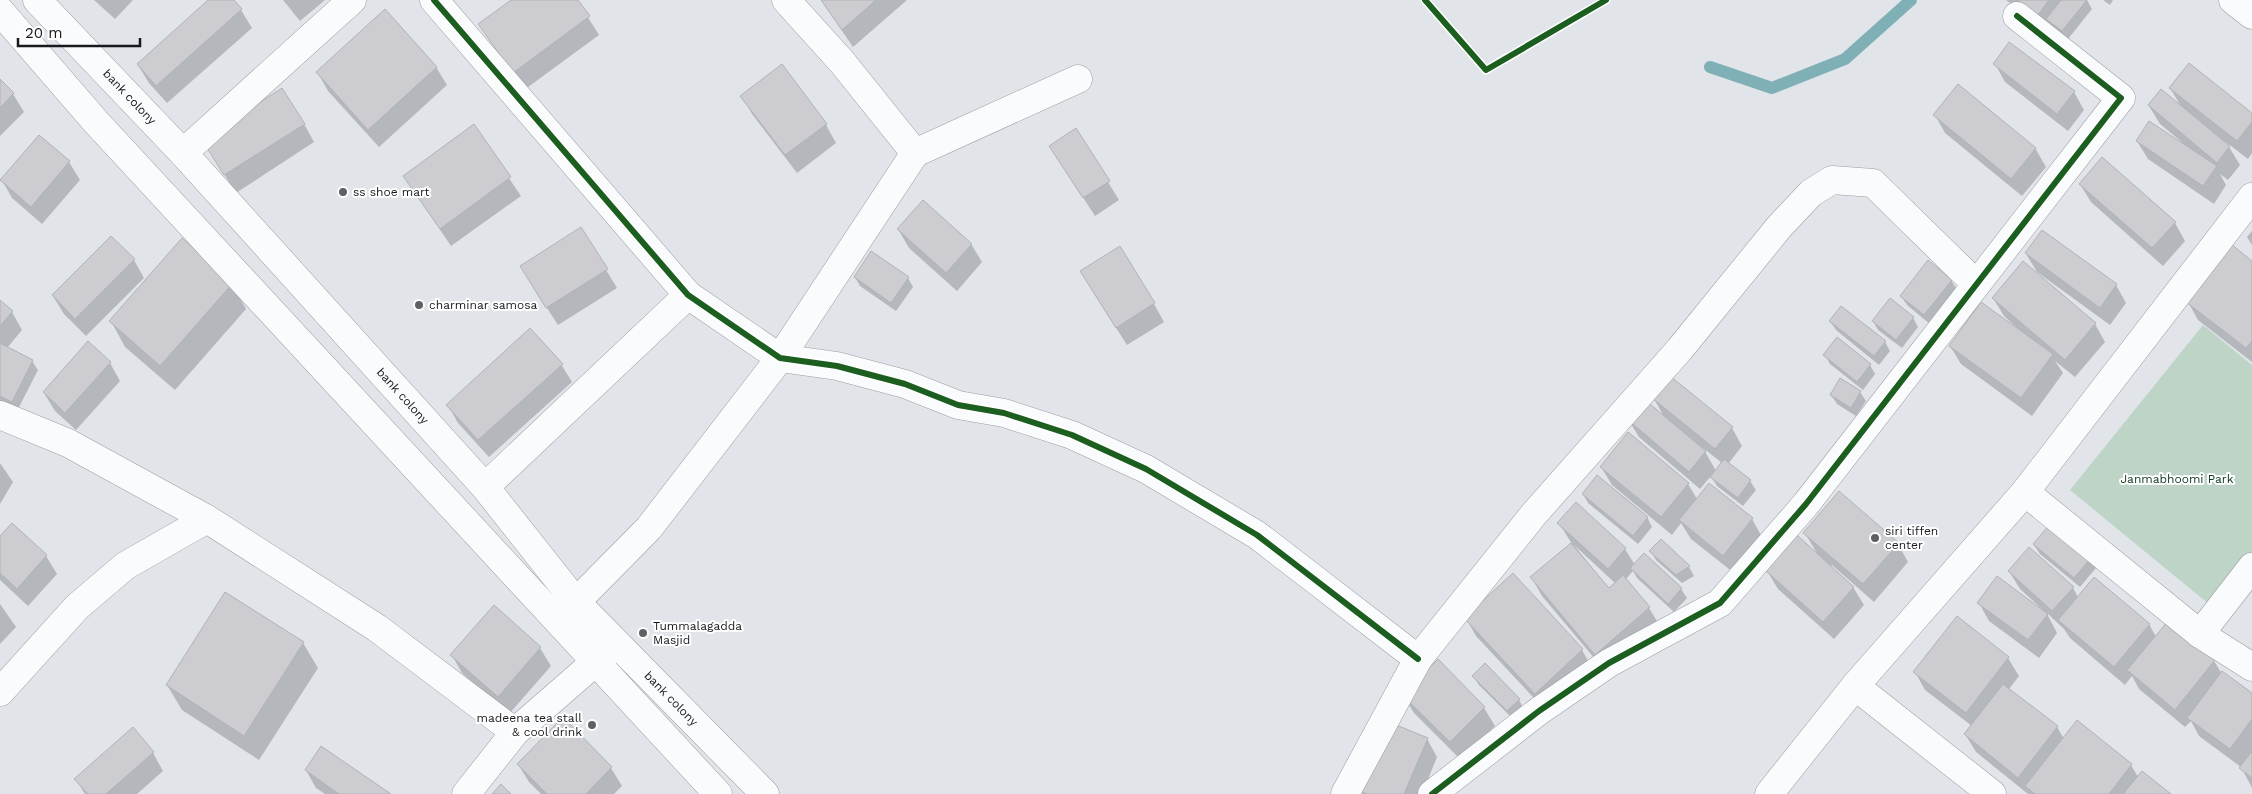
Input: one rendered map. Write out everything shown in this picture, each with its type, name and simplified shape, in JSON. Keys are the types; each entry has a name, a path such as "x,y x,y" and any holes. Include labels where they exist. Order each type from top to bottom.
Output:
{"street":[{"name":"bank colony","path":"37,0 183,153 485,487 576,602 765,794"},
{"path":"183,153 352,0"},
{"path":"434,0 688,296 780,358 837,366 905,384 958,405 1004,414 1072,435 1146,469 1257,535 1418,659"},
{"path":"786,0 842,62 915,153"},
{"path":"2233,0 2252,15"},
{"path":"0,11 96,122 718,794"},
{"path":"1432,794 1539,711 1608,663 1720,603 1806,504 2121,98 2017,16"},
{"path":"576,602 649,528 780,358 915,153 1078,79"},
{"path":"1345,794 1418,659 1534,514 1680,349 1779,227 1811,192 1832,180 1873,183 1976,284"},
{"path":"1769,794 1854,686 2025,492 2252,197"},
{"path":"485,487 688,296"},
{"path":"0,415 68,443 208,519 377,628 515,732"},
{"path":"2025,492 2200,634 2252,667"},
{"path":"0,692 77,607 125,566 208,519"},
{"path":"2200,634 2252,567"},
{"path":"466,794 515,732 616,644"},
{"path":"1854,686 1992,794"}],"green space":[{"name":"Janmabhoomi Park","path":"2203,325 2252,365 2252,554 2210,605 2070,490"}],"building":[{"path":"208,0 234,0 242,9 156,86 137,64"},
{"path":"511,0 578,0 590,16 513,73 478,24"},
{"path":"821,0 876,0 842,30"},
{"path":"2017,0 2049,0 2038,15"},
{"path":"2061,0 2087,0 2062,31 2046,19"},
{"path":"385,9 437,67 368,130 316,72"},
{"path":"2009,42 2075,91 2057,114 1993,64"},
{"path":"2189,63 2252,113 2252,122 2237,141 2169,88"},
{"path":"782,64 827,124 785,155 740,96"},
{"path":"0,79 14,93 0,108"},
{"path":"1958,84 2036,148 2011,179 1933,115"},
{"path":"282,88 305,124 224,175 202,140"},
{"path":"2161,89 2230,146 2217,163 2148,105"},
{"path":"2149,121 2217,166 2203,186 2136,141"},
{"path":"474,124 511,177 440,229 403,176"},
{"path":"1076,128 1110,181 1083,198 1049,146"},
{"path":"39,135 70,161 31,207 0,180"},
{"path":"2102,157 2176,222 2152,248 2079,184"},
{"path":"923,200 972,244 946,273 897,229"},
{"path":"581,227 608,269 546,308 520,266"},
{"path":"2042,230 2117,284 2100,308 2025,253"},
{"path":"111,236 135,259 75,319 52,295"},
{"path":"182,238 233,283 160,366 109,321"},
{"path":"2231,244 2252,261 2252,341 2246,348 2186,302"},
{"path":"1120,246 1155,303 1116,328 1080,271"},
{"path":"871,251 909,277 891,303 854,277"},
{"path":"1928,260 1952,280 1924,315 1900,296"},
{"path":"2023,261 2096,323 2065,360 1992,298"},
{"path":"1890,298 1914,317 1896,340 1872,321"},
{"path":"0,300 13,311 0,326"},
{"path":"1981,302 2053,354 2021,398 1949,346"},
{"path":"1841,306 1886,341 1874,356 1829,321"},
{"path":"530,328 563,364 478,440 446,405"},
{"path":"1837,337 1871,364 1857,382 1823,355"},
{"path":"88,341 111,362 65,413 43,392"},
{"path":"0,343 33,360 12,402 0,396"},
{"path":"1670,376 1733,427 1715,449 1652,398"},
{"path":"1840,378 1861,391 1851,408 1830,395"},
{"path":"1644,399 1706,451 1689,472 1627,419"},
{"path":"1628,432 1689,483 1661,517 1600,467"},
{"path":"1724,459 1751,480 1738,498 1710,477"},
{"path":"1597,475 1648,517 1633,536 1582,494"},
{"path":"1709,483 1753,518 1723,556 1679,520"},
{"path":"1839,491 1899,543 1863,584 1803,533"},
{"path":"1576,502 1626,548 1608,569 1557,523"},
{"path":"12,523 47,555 17,589 0,573 0,536"},
{"path":"2050,524 2091,558 2074,578 2033,544"},
{"path":"1797,535 1854,587 1823,622 1766,571"},
{"path":"1661,539 1690,566 1676,575 1649,551"},
{"path":"1571,543 1609,588 1623,575 1650,607 1595,655 1530,577"},
{"path":"2029,547 2074,587 2052,611 2008,571"},
{"path":"1644,553 1682,588 1668,604 1630,568"},
{"path":"1513,573 1583,649 1535,694 1464,618"},
{"path":"1997,576 2048,614 2028,640 1977,603"},
{"path":"2094,577 2150,624 2114,667 2058,620"},
{"path":"225,592 304,642 244,736 166,685"},
{"path":"494,605 541,647 498,697 450,655"},
{"path":"1957,616 2009,657 1966,713 1913,672"},
{"path":"2168,621 2215,660 2175,710 2127,670"},
{"path":"1438,659 1485,707 1450,742 1402,695"},
{"path":"1485,663 1520,699 1507,711 1472,676"},
{"path":"2222,671 2252,693 2252,719 2230,749 2187,718"},
{"path":"2003,684 2058,726 2018,778 1964,734"},
{"path":"563,717 612,767 586,794 547,794 517,764"},
{"path":"2077,720 2132,764 2109,794 2035,794 2025,786"},
{"path":"1389,722 1428,738 1404,794 1367,794 1360,791"},
{"path":"133,727 154,752 106,794 88,794 74,779"},
{"path":"321,746 391,794 339,794 305,770"},
{"path":"2252,751 2252,778 2239,768"},
{"path":"2142,771 2171,794 2123,794"},
{"path":"501,784 511,794 492,794"}],"waterway":[{"path":"1710,67 1772,88 1845,59 1911,0"}],"cycle path":[{"path":"434,0 688,295 780,358 837,366 905,384 958,405 1004,413 1072,435 1146,469 1257,535 1418,659"},
{"path":"1425,0 1486,70 1606,0"},
{"path":"1432,794 1539,711 1609,663 1720,603 1806,504 2121,98 2017,16"}],"place":[{"name":"ss shoe mart","path":"343,192"},
{"name":"charminar samosa","path":"419,305"},
{"name":"siri tiffen center","path":"1875,538"},
{"name":"Tummalagadda Masjid","path":"643,633"},
{"name":"madeena tea stall & cool drink","path":"592,725"}]}
